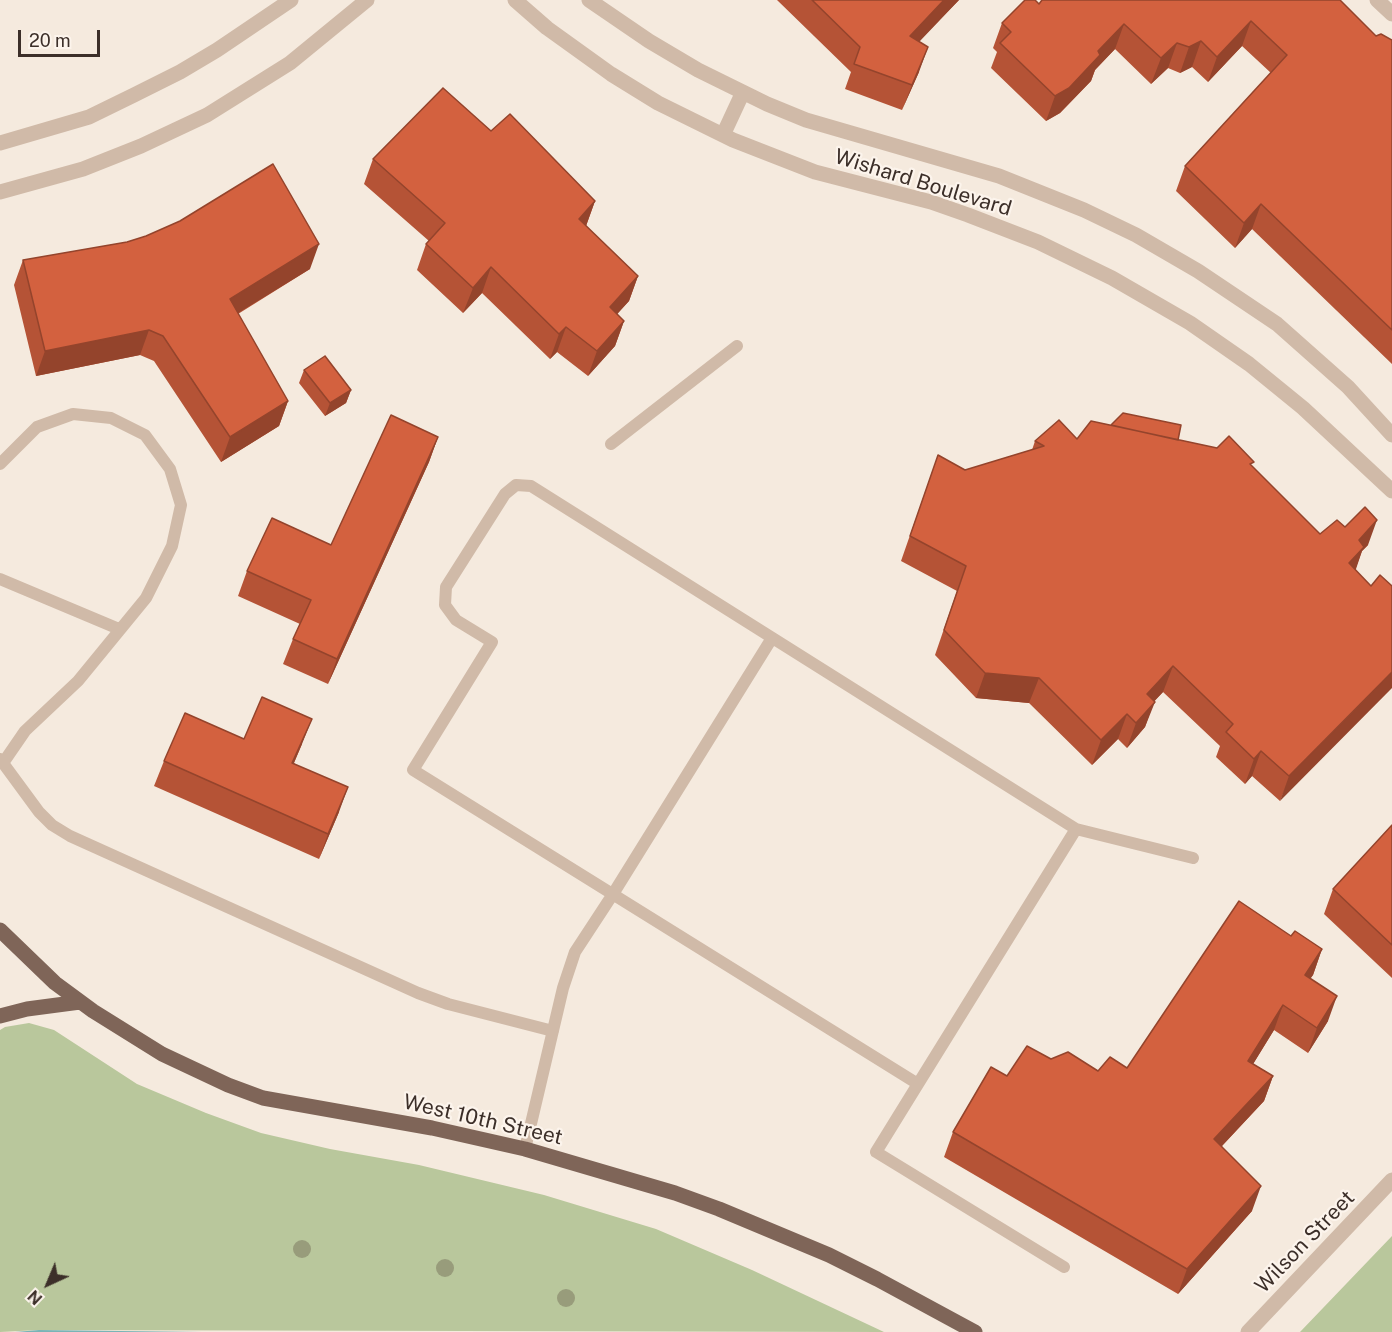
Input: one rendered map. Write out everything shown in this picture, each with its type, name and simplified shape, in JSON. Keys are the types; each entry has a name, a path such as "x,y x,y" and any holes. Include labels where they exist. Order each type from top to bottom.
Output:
{"main road":[{"name":"West 10th Street","path":"0,930 39,969 80,1002 128,1035 170,1059 244,1092 263,1098 432,1128 525,1149 675,1193 773,1231 877,1279 975,1332"},
{"path":"0,1016 27,1009 80,1002"}],"street":[{"path":"0,143 88,117 144,90 217,51 291,0"},
{"path":"0,192 83,169 141,146 207,115 290,63 367,0"},
{"name":"Wishard Boulevard","path":"515,0 547,28 611,74 658,103 723,135 815,172 968,215 1038,242 1112,278 1190,323 1249,363 1296,402 1392,491"},
{"name":"Wishard Boulevard","path":"589,0 648,41 698,69 806,120 999,176 1084,210 1136,235 1215,282 1277,324 1348,387 1392,435"},
{"path":"1377,0 1392,14"},
{"path":"723,135 743,92"},
{"name":"Wilson Street","path":"1248,1332 1392,1180"}],"lane":[{"path":"611,444 737,346"},
{"path":"0,464 37,427 73,414 111,418 145,435 170,469 181,506 172,546 146,598 78,681 25,731 1,761 39,812 52,825 91,847 418,993 480,1013 553,1032"},
{"path":"918,1084 413,770 492,642 456,620 445,605 447,587 505,494 516,485 531,486 1076,829 1193,858"},
{"path":"0,579 119,629"},
{"path":"525,1149 575,952 772,638"},
{"path":"1064,1267 876,1152 1076,829"}],"green space":[{"path":"29,1023 54,1030 137,1084 261,1133 330,1149 419,1165 544,1195 656,1229 752,1270 884,1332 39,1330 0,1332 0,1030"},
{"path":"1392,1236 1392,1332 1300,1332"}],"water":[{"path":"39,1330 202,1332 15,1332"}],"building":[{"path":"812,0 944,0 910,36 928,47 912,85 854,64 860,47"},
{"path":"1025,0 1035,0 1039,4 1042,0 1340,0 1376,36 1381,34 1392,40 1392,330 1261,204 1244,223 1185,166 1287,55 1251,21 1217,57 1201,41 1189,47 1177,43 1161,58 1124,24 1098,51 1100,55 1069,88 1055,96 1000,43 1011,32 1002,23"},
{"path":"443,88 491,131 510,114 595,201 579,219 638,276 610,307 624,321 597,351 566,327 559,334 491,267 473,288 426,244 445,223 373,159"},
{"path":"273,164 319,244 230,299 288,401 230,437 163,336 149,330 45,351 23,260 127,242 146,236 180,221"},
{"path":"325,356 351,390 330,403 304,370"},
{"path":"1123,413 1181,425 1178,440 1111,425"},
{"path":"391,415 438,437 337,659 293,639 311,600 247,571 272,518 331,545"},
{"path":"1059,420 1077,439 1091,421 1217,448 1229,436 1254,462 1250,464 1320,534 1337,520 1345,527 1365,507 1377,520 1359,540 1364,547 1349,563 1371,586 1380,575 1392,586 1392,672 1289,776 1261,751 1254,759 1226,732 1233,724 1173,666 1147,694 1155,702 1136,723 1127,714 1101,740 1039,678 985,673 944,630 966,566 910,536 938,455 965,470 1044,446 1035,441"},
{"path":"262,697 312,719 292,763 348,787 328,834 164,761 185,713 244,739"},
{"path":"1392,825 1392,945 1333,889"},
{"path":"1239,901 1291,936 1295,931 1322,949 1305,975 1337,996 1317,1028 1283,1005 1248,1061 1273,1076 1214,1139 1261,1186 1187,1269 953,1132 991,1067 1007,1076 1027,1046 1051,1059 1068,1052 1098,1071 1110,1057 1127,1068"}]}
